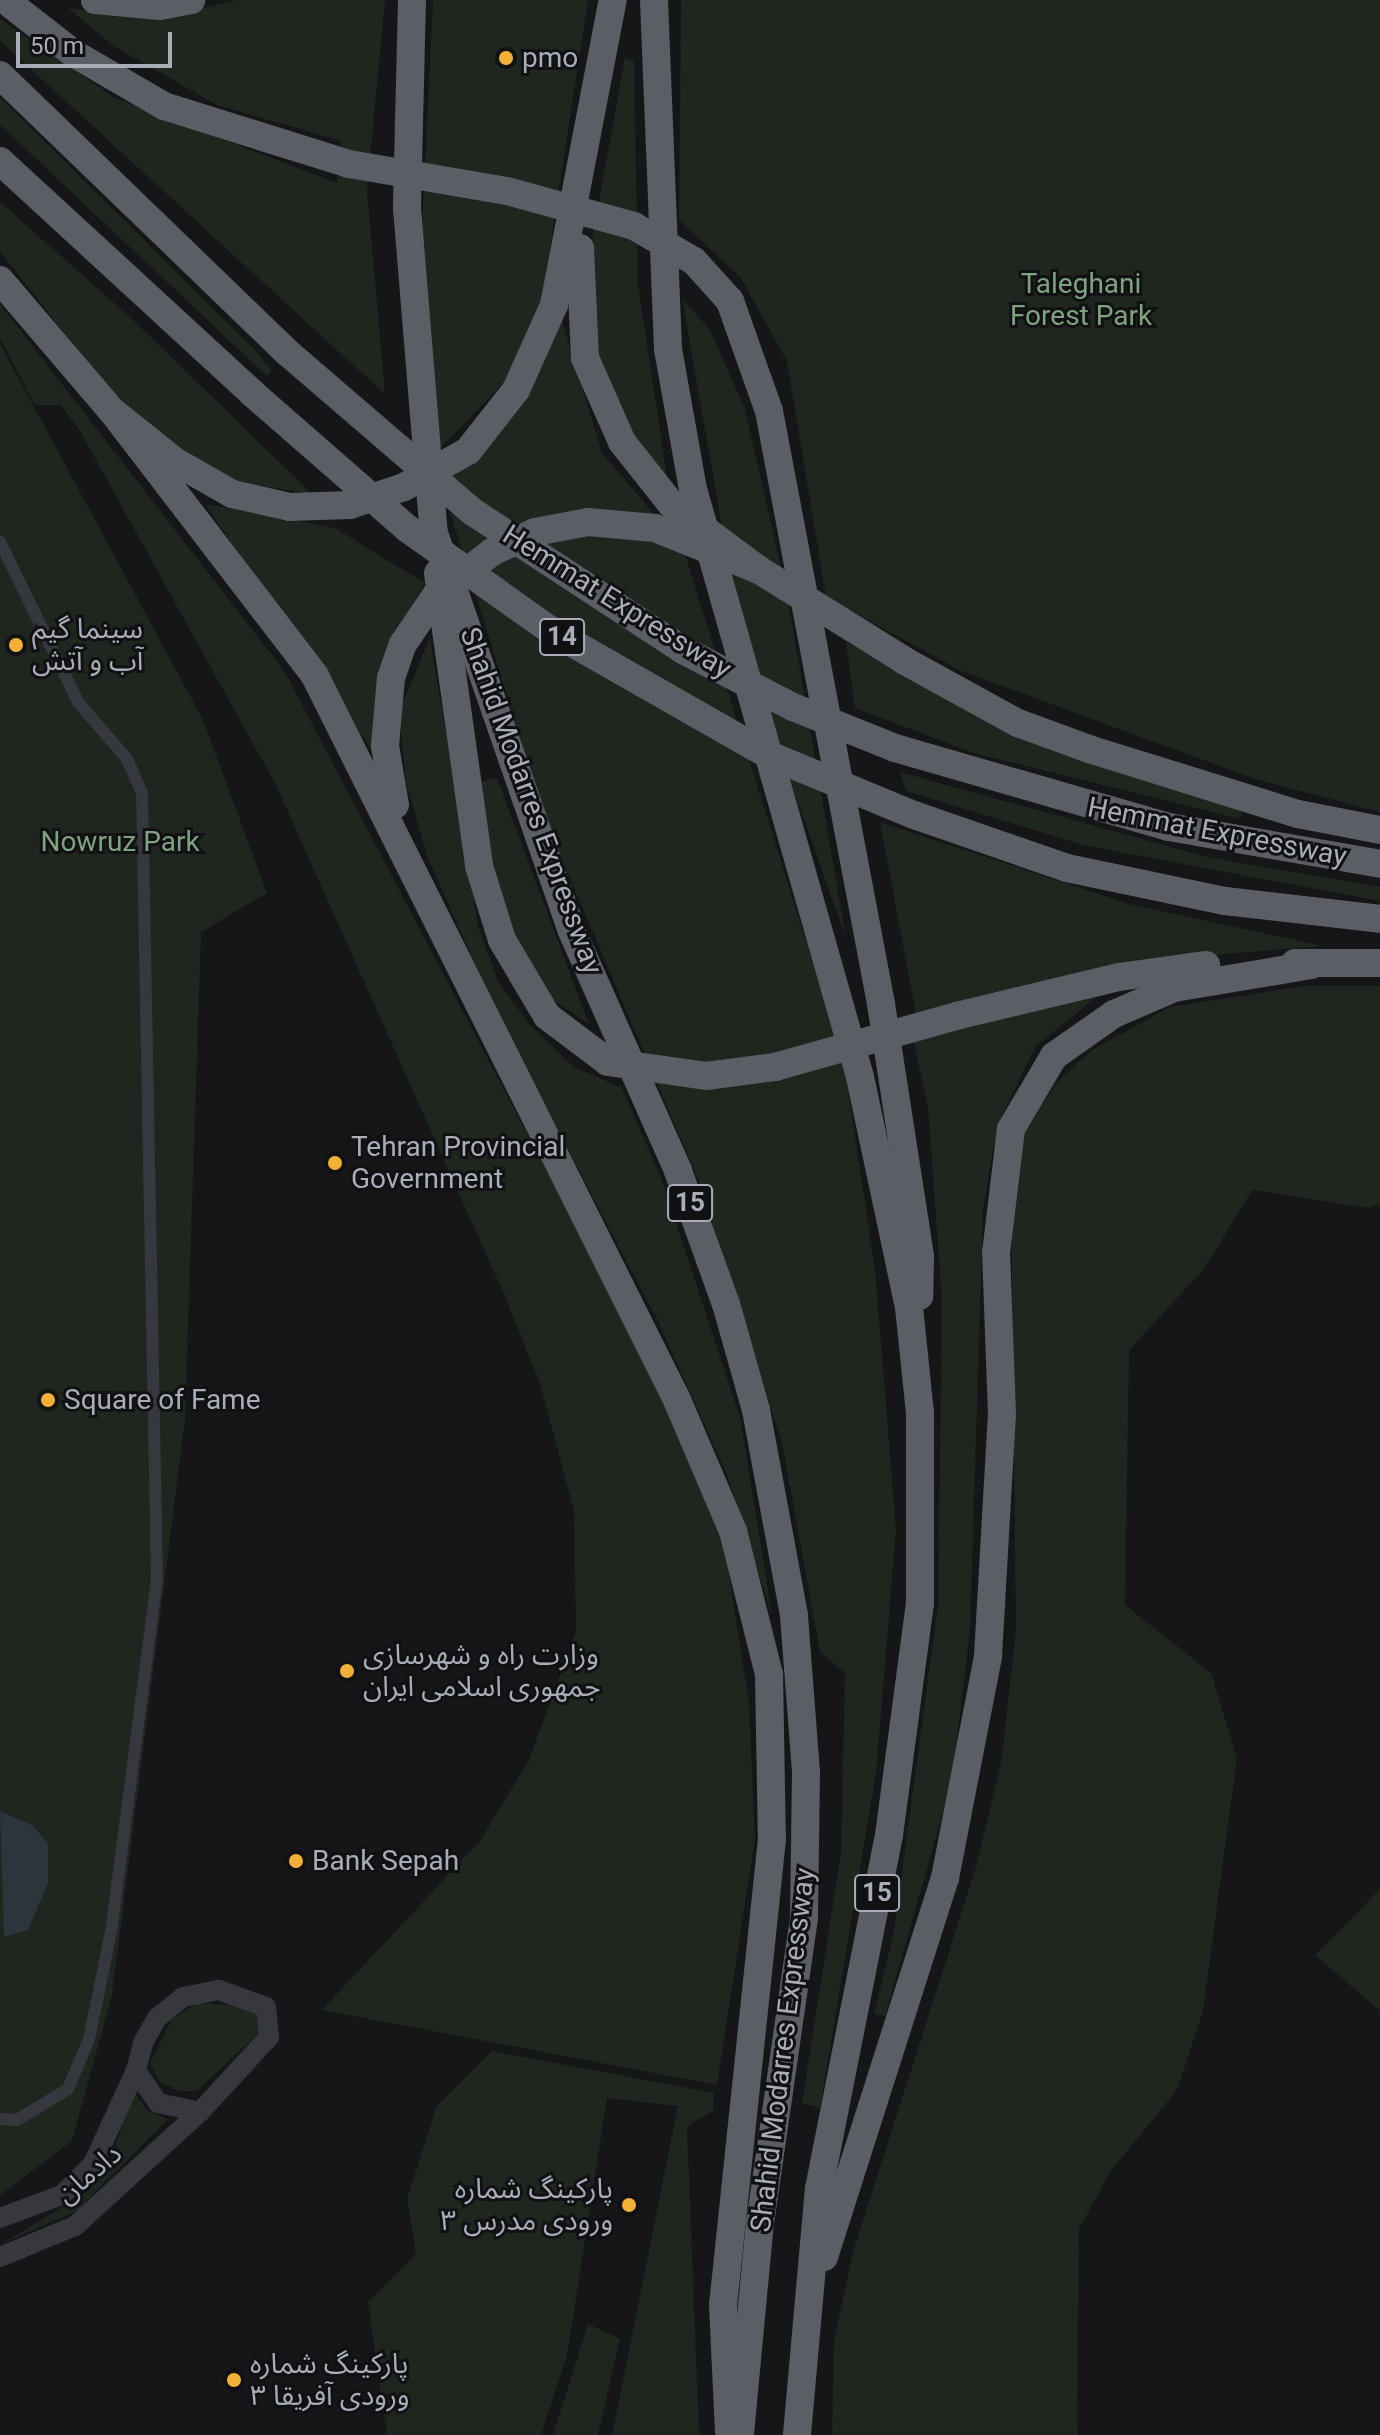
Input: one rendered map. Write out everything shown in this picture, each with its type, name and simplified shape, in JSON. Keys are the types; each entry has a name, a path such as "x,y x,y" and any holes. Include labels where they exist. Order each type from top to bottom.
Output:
{"highway":[{"path":"5,0 73,53 164,106 349,164 507,191 634,226 694,261 730,301 769,411 881,1004 920,1257 918,1368"},
{"path":"95,0 160,6 191,0"},
{"name":"Shahid Modarres Expressway","path":"412,0 407,208 434,533 571,929 678,1171 726,1304 786,1563 806,1773 804,1918 760,2222 740,2435"},
{"path":"112,411 176,462 232,494 290,507 350,505 404,487 468,451 516,390 543,338 592,122 613,0"},
{"name":"Shahid Modarres Expressway","path":"654,0 668,349 693,489 828,948 918,1368 920,1603 889,1835 819,2188 805,2315 800,2428"},
{"name":"Hemmat Expressway","path":"0,75 288,353 473,512 683,650 793,707 895,748 1169,827 1380,864"},
{"path":"592,122 579,297 585,358 622,442 672,505 759,570 905,661 1018,723 1089,749 1298,814 1380,830"},
{"name":"Hemmat Expressway","path":"0,161 252,393 408,529 553,632 769,755 914,815 1081,871 1225,901 1380,919"},
{"path":"0,280 112,411 315,676 399,836 548,1153 677,1400 733,1531 762,1632 772,1839 723,2305 730,2435"},
{"path":"399,836 385,746 391,678 436,595 492,552 544,530 588,522 655,528 759,570"},
{"path":"434,533 479,866 502,940 547,1016 608,1062 706,1076 775,1067 956,1016 1173,969 1380,963"},
{"path":"805,2315 945,1878 988,1656 1002,1415 996,1239 1011,1129 1054,1056 1114,1014 1174,988 1311,965"}],"street":[{"path":"0,542 78,702 127,759 142,792 157,1579 112,1927 89,2039 68,2089 17,2120 0,2119"},
{"path":"219,1990 252,1997 266,2007 269,2037 200,2112 158,2103 136,2070 157,2018 183,1997 219,1990"},
{"name":"دادمان","path":"0,2218 62,2195 93,2164 136,2070"},
{"name":"دادمان","path":"0,2257 75,2226 200,2112"}],"green space":[{"path":"236,0 385,0 367,191 385,394 0,41 0,19 115,98 337,183 341,141 217,105 115,47 68,8 160,19"},
{"path":"433,0 588,0 541,307 509,377 436,453 422,227"},
{"name":"Taleghani Forest Park","path":"681,0 1380,0 1380,812 1255,779 959,670 826,597 787,361 741,278 679,220"},
{"path":"625,57 634,62 638,284 668,484 609,400 587,315 588,263"},
{"path":"0,97 253,348 272,370 267,376 0,125"},
{"path":"0,202 131,318 312,494 237,482 164,439 104,383 0,252"},
{"path":"682,298 710,330 745,409 787,594 846,938 771,727 727,556"},
{"path":"0,304 285,672 664,1395 724,1543 749,1703 755,1839 717,2085 322,2010 480,1841 529,1760 576,1631 574,1511 540,1384 504,1294 276,785 80,431 61,405 35,405 0,338"},
{"path":"560,315 602,453 683,548 844,1063 875,1270 896,1529 876,1773 820,2108 802,2103 841,1853 845,1673 820,1652 782,1443 698,1179 546,822 440,479"},
{"name":"Nowruz Park","path":"0,344 203,720 267,893 201,932 185,1420 112,1995 72,2141 0,2195"},
{"path":"205,504 335,528 425,583 382,662 371,749"},
{"path":"430,638 478,926 498,981 529,1024 574,1067 622,1088 662,1180 741,1421 772,1616 728,1477 658,1321 502,1024 427,856 406,782 399,712"},
{"path":"846,642 983,716 1243,807 1241,819 974,753 855,708"},
{"path":"900,772 1207,857 1380,887 1380,901 1083,845 906,791"},
{"path":"497,778 589,1024 543,993 501,912 477,783"},
{"path":"880,822 1129,904 1323,946 1192,957 917,1020"},
{"path":"1304,986 1380,986 1380,1203 1369,1208 1252,1190 1204,1269 1129,1350 1125,1605 1211,1673 1237,1758 1203,2011 1177,2090 1110,2172 1079,2229 1077,2435 832,2435 834,2341 853,2252 976,1867 1001,1763 1016,1631 1011,1195 1024,1134 1056,1083 1092,1050 1170,1007"},
{"path":"1100,994 1036,1046 1001,1117 992,1155 983,1209 970,1630 952,1781 885,2016 874,2014 894,1932 938,1604 942,1301 928,1107 913,1038"},
{"path":"1380,1889 1380,2011 1315,1955"},
{"path":"198,2003 248,2006 259,2015 259,2033 197,2091 179,2091 159,2081 150,2063 172,2019"},
{"path":"492,2051 714,2093 713,2111 687,2126 699,2435 612,2435 678,2106 607,2098 567,2356 541,2435 387,2435 368,2302 416,2254 407,2198 437,2106"},
{"path":"134,2092 148,2111 168,2119 76,2211 0,2245 83,2194 110,2161"},
{"path":"588,2324 620,2339 598,2435 553,2435"}],"shaded area":[{"path":"0,1811 32,1825 48,1843 48,1883 28,1930 4,1937"}],"place":[{"name":"pmo","path":"506,58"},
{"name":"سینما گیم آب و آتش","path":"16,645"},
{"name":"Tehran Provincial Government","path":"335,1163"},
{"name":"Square of Fame","path":"48,1400"},
{"name":"وزارت راه و شهرسازی جمهوری اسلامی ایران","path":"347,1671"},
{"name":"Bank Sepah","path":"296,1861"},
{"name":"پارکینگ شماره ۳ ورودی مدرس","path":"629,2205"},
{"name":"پارکینگ شماره ۳ ورودی آفریقا","path":"234,2380"}]}
